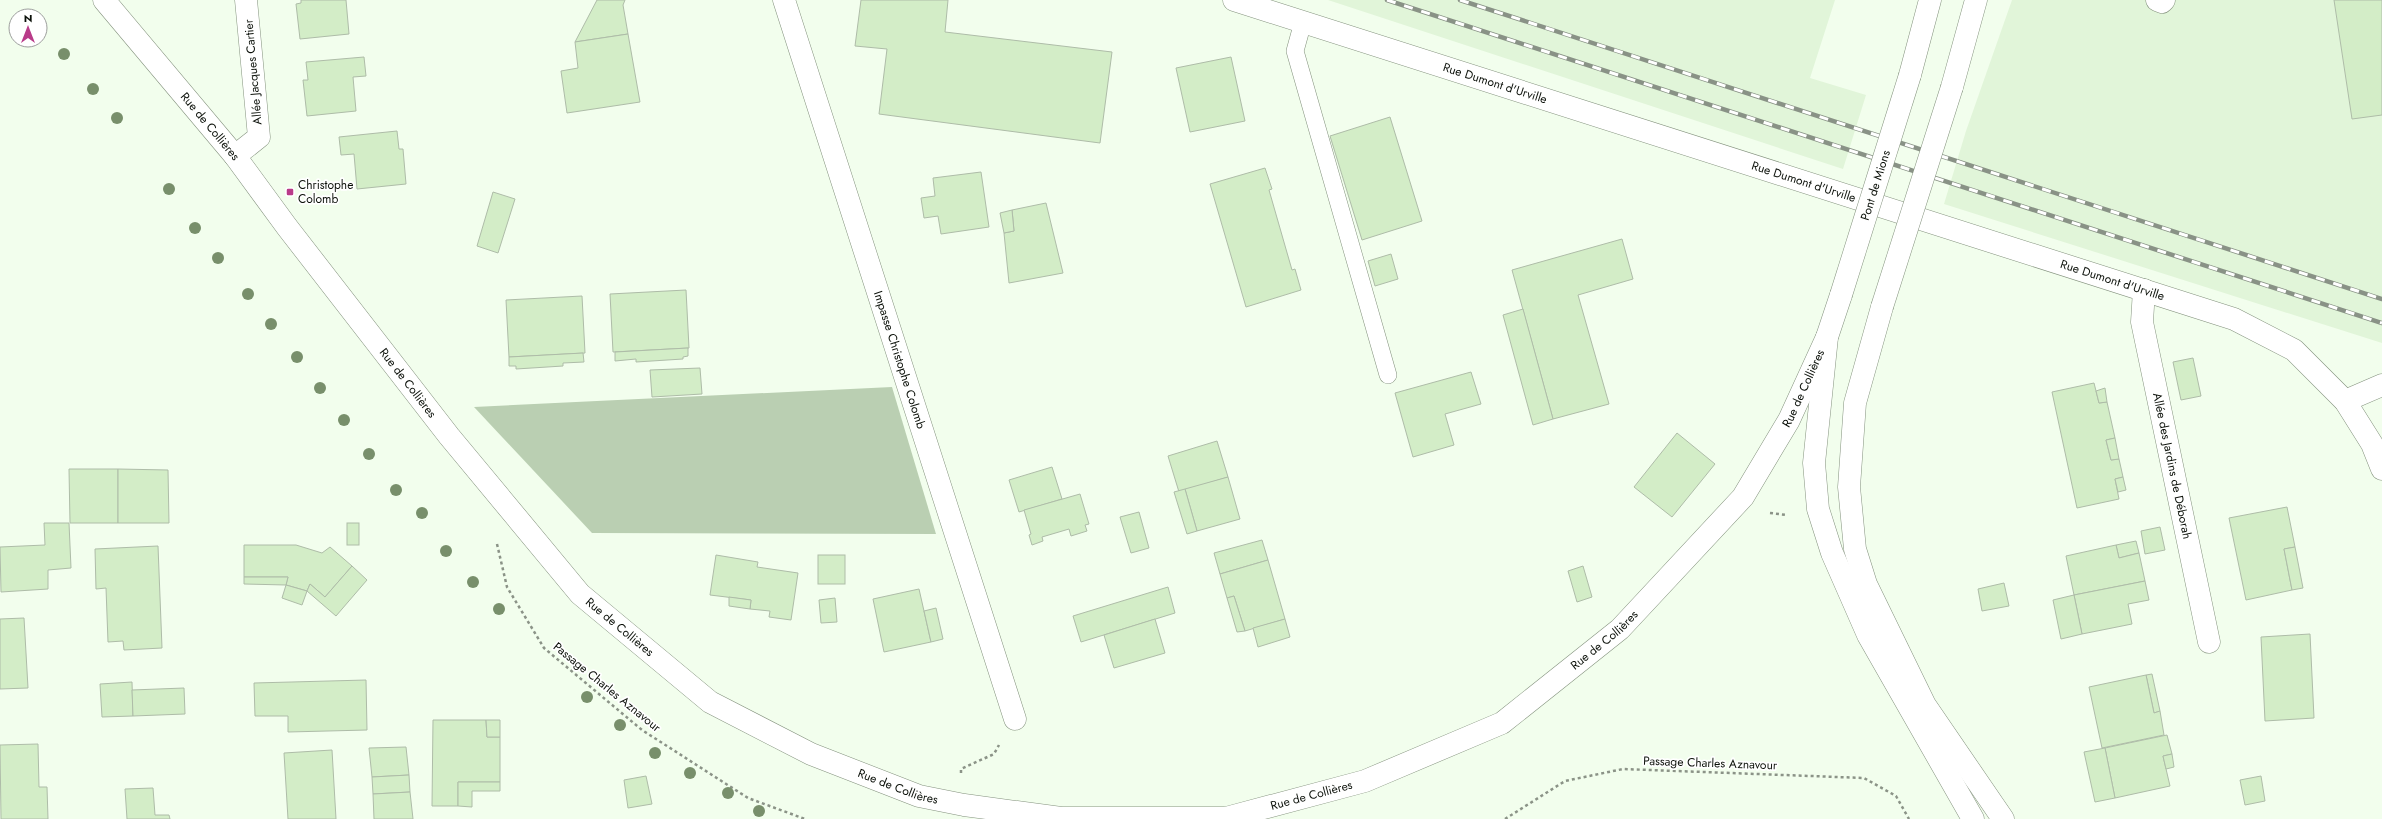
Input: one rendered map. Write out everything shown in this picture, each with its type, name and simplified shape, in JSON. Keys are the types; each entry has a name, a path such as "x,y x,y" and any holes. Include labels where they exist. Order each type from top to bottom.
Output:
{"main road":[{"name":"Rue de Collières","path":"104,0 235,156 287,227 448,436 580,594 710,702 811,754 919,796 964,805 1061,818 1226,818 1365,781 1502,723 1620,629 1743,497 1789,420 1827,337"},
{"name":"Allée Jacques Cartier","path":"235,156 259,137 246,0"},
{"name":"Impasse Christophe Colomb","path":"784,0 1015,719"},
{"name":"Rue Dumont d'Urville","path":"1234,0 2234,319 2294,350 2345,401 2372,444 2382,469"},
{"name":"Pont de Mions","path":"1827,337 1910,74 1930,0"},
{"path":"1976,0 1952,88 1882,307 1855,403 1849,487 1854,549 1866,584 1925,704 2004,819"},
{"path":"2157,0 2162,2 2164,0"},
{"name":"Allée des Jardins de Déborah","path":"2144,290 2142,322 2209,642"},
{"path":"1827,337 1814,464 1818,509 1832,554 1868,635 1973,819"},
{"path":"2345,401 2382,385"}],"lane":[{"path":"1303,22 1295,51 1388,375"}],"path":[{"name":"Passage Charles Aznavour","path":"496,542 507,587 544,648 642,730 748,798 805,819"},
{"path":"960,769 994,754 1015,719"},
{"name":"Passage Charles Aznavour","path":"1505,819 1565,781 1623,769 1864,778 1896,796 1909,819"}],"shaded area":[{"path":"1328,0 1835,0 1810,78 1866,95 1843,169"},
{"path":"2012,0 2382,0 2382,343 1944,204 1966,131"},
{"path":"892,387 936,534 592,533 474,407"}],"building":[{"path":"301,0 346,0 349,34 300,39 296,4 301,3"},
{"path":"597,0 625,0 623,5 628,34 575,42"},
{"path":"861,0 948,0 945,32 1112,52 1100,143 879,114 887,49 855,46"},
{"path":"2334,0 2382,0 2382,115 2352,119"},
{"path":"628,34 640,102 567,113 561,71 578,68 575,42"},
{"path":"364,57 366,76 353,77 356,111 307,116 303,80 308,80 306,62"},
{"path":"1231,57 1245,121 1190,132 1176,68"},
{"path":"1390,117 1422,221 1362,240 1330,136"},
{"path":"397,131 399,149 403,149 406,184 357,189 354,154 341,155 339,137"},
{"path":"1265,168 1272,189 1269,190 1292,270 1295,269 1301,290 1246,307 1210,184"},
{"path":"981,172 989,227 941,234 938,216 924,218 921,198 935,196 933,178"},
{"path":"493,192 515,199 498,253 477,246"},
{"path":"1046,203 1063,273 1009,283 1004,233 1014,231 1012,210"},
{"path":"1012,210 1014,231 1004,233 1000,213"},
{"path":"1622,239 1633,279 1578,295 1609,404 1553,419 1512,270"},
{"path":"1391,254 1398,279 1375,286 1368,261"},
{"path":"686,290 689,348 613,352 610,294"},
{"path":"582,296 585,353 509,357 506,300"},
{"path":"1523,309 1553,419 1533,425 1503,315"},
{"path":"688,348 688,356 683,357 683,359 636,362 636,359 615,361 615,352"},
{"path":"583,353 584,362 563,363 563,366 516,369 516,366 509,366 509,357"},
{"path":"2193,358 2201,396 2181,400 2173,362"},
{"path":"700,368 702,394 652,397 650,370"},
{"path":"1471,372 1481,404 1445,414 1454,445 1413,457 1395,393"},
{"path":"2094,383 2099,403 2107,402 2115,438 2106,440 2111,460 2119,459 2123,477 2115,479 2119,499 2077,508 2052,392"},
{"path":"2105,388 2107,402 2099,403 2096,391"},
{"path":"1677,433 1715,464 1672,517 1634,487"},
{"path":"2115,438 2119,459 2111,460 2106,440"},
{"path":"1217,441 1228,477 1179,492 1168,456"},
{"path":"1052,467 1062,499 1019,512 1009,480"},
{"path":"69,469 118,469 118,523 70,523"},
{"path":"118,469 168,470 169,523 118,523"},
{"path":"1228,477 1240,519 1197,531 1185,489"},
{"path":"2123,477 2126,490 2118,492 2115,479"},
{"path":"1185,489 1197,531 1187,534 1174,492"},
{"path":"1080,494 1089,524 1085,525 1087,531 1071,536 1069,529 1042,537 1043,541 1032,545 1029,535 1031,534 1024,510"},
{"path":"2287,507 2295,547 2284,549 2292,590 2246,600 2229,518"},
{"path":"1139,512 1149,548 1131,553 1120,517"},
{"path":"44,523 69,523 71,568 48,570 48,589 1,592 0,547 45,545"},
{"path":"347,523 359,523 359,545 347,545"},
{"path":"2160,527 2165,550 2145,554 2141,531"},
{"path":"1262,540 1268,560 1220,574 1214,553"},
{"path":"2136,541 2139,553 2119,558 2116,545"},
{"path":"244,545 296,545 322,553 330,547 352,566 325,597 310,584 307,591 286,585 288,577 244,577"},
{"path":"2116,545 2119,558 2139,553 2145,581 2074,595 2066,556"},
{"path":"158,546 162,648 124,650 123,641 108,642 106,588 96,589 95,549"},
{"path":"2295,547 2303,588 2292,590 2284,549"},
{"path":"716,555 758,562 757,567 798,573 791,620 769,617 770,611 750,609 751,600 710,595"},
{"path":"818,555 845,555 845,584 818,584"},
{"path":"1268,560 1285,619 1245,631 1234,596 1227,598 1220,574"},
{"path":"352,566 367,580 336,616 307,591 310,584 325,597"},
{"path":"1583,566 1592,597 1577,602 1568,571"},
{"path":"244,577 288,577 286,585 244,584"},
{"path":"2145,581 2149,600 2128,604 2132,624 2082,634 2074,595"},
{"path":"2004,583 2009,606 1982,611 1978,589"},
{"path":"286,585 307,591 302,605 282,598"},
{"path":"1168,587 1175,613 1081,642 1073,616"},
{"path":"919,589 931,642 884,652 873,599"},
{"path":"2074,595 2082,634 2061,639 2053,600"},
{"path":"1234,596 1245,631 1237,632 1227,598"},
{"path":"729,597 751,600 750,609 729,606"},
{"path":"835,598 837,622 821,623 819,600"},
{"path":"936,608 943,639 931,642 924,611"},
{"path":"24,618 28,688 0,689 0,619"},
{"path":"1155,619 1165,653 1114,668 1104,635"},
{"path":"1285,619 1290,637 1258,647 1253,628"},
{"path":"2310,634 2314,718 2265,721 2261,637"},
{"path":"2152,674 2160,711 2154,713 2146,675"},
{"path":"2146,675 2154,713 2160,711 2164,735 2102,748 2089,687"},
{"path":"366,680 367,730 288,732 288,716 255,716 254,683"},
{"path":"132,682 133,716 102,717 100,684"},
{"path":"184,688 185,714 133,716 132,690"},
{"path":"433,720 486,720 487,737 500,737 500,782 458,782 458,806 432,806"},
{"path":"486,720 500,720 500,737 487,737"},
{"path":"2167,735 2172,754 2163,756 2170,786 2115,798 2105,748"},
{"path":"38,744 39,787 47,787 48,819 1,819 0,745"},
{"path":"406,747 409,775 372,777 369,748"},
{"path":"2105,748 2115,798 2095,802 2084,752"},
{"path":"332,750 336,819 288,819 284,753"},
{"path":"2172,754 2174,767 2166,769 2163,756"},
{"path":"409,775 410,792 373,794 372,777"},
{"path":"646,776 652,804 628,808 624,780"},
{"path":"2261,776 2265,801 2245,805 2240,780"},
{"path":"458,782 500,782 500,791 472,791 472,807 458,806"},
{"path":"153,788 155,815 169,815 170,819 127,819 125,789"},
{"path":"410,792 413,819 374,819 373,794"}],"railway":[{"path":"1387,0 2382,323"},
{"path":"1460,0 2382,299"}],"place":[{"name":"Christophe Colomb","path":"290,192"}]}
